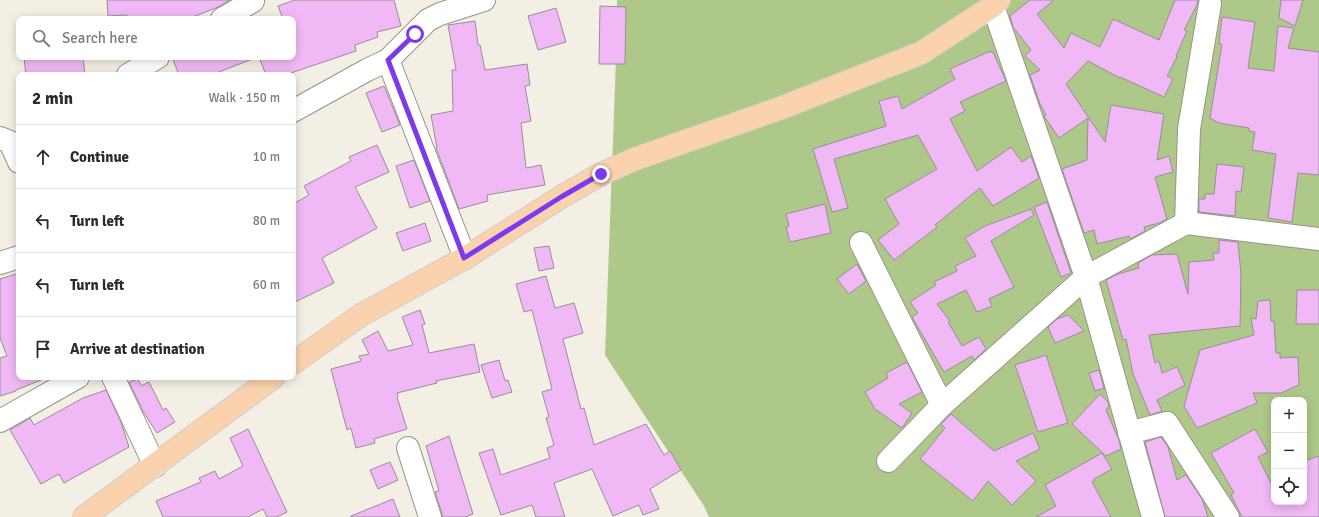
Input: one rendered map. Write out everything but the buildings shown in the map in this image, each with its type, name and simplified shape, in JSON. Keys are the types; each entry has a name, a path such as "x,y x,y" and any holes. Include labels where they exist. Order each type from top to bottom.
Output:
{"main road":[{"path":"296,361 361,315 464,258 561,197 601,174 635,159 781,108 921,53 996,3"},
{"path":"84,517 270,380"}],"street":[{"path":"296,109 388,60 428,20 440,14 484,0"},
{"path":"227,16 253,1"},
{"path":"996,3 1086,277 1153,517"},
{"path":"1186,224 1189,129 1210,4"},
{"path":"133,72 153,60"},
{"path":"388,60 464,258"},
{"path":"10,138 16,154"},
{"path":"888,461 942,405 1086,277 1186,224 1319,239"},
{"path":"861,243 942,405"},
{"path":"0,264 16,258"},
{"path":"0,421 73,380"},
{"path":"114,380 155,466"},
{"path":"1129,433 1167,423 1228,517"},
{"path":"408,448 430,517"}],"green space":[{"path":"617,0 1319,0 1319,517 709,517 704,506 605,355"}],"route":[{"path":"415,34 388,60 464,258 561,197 601,174"}]}
